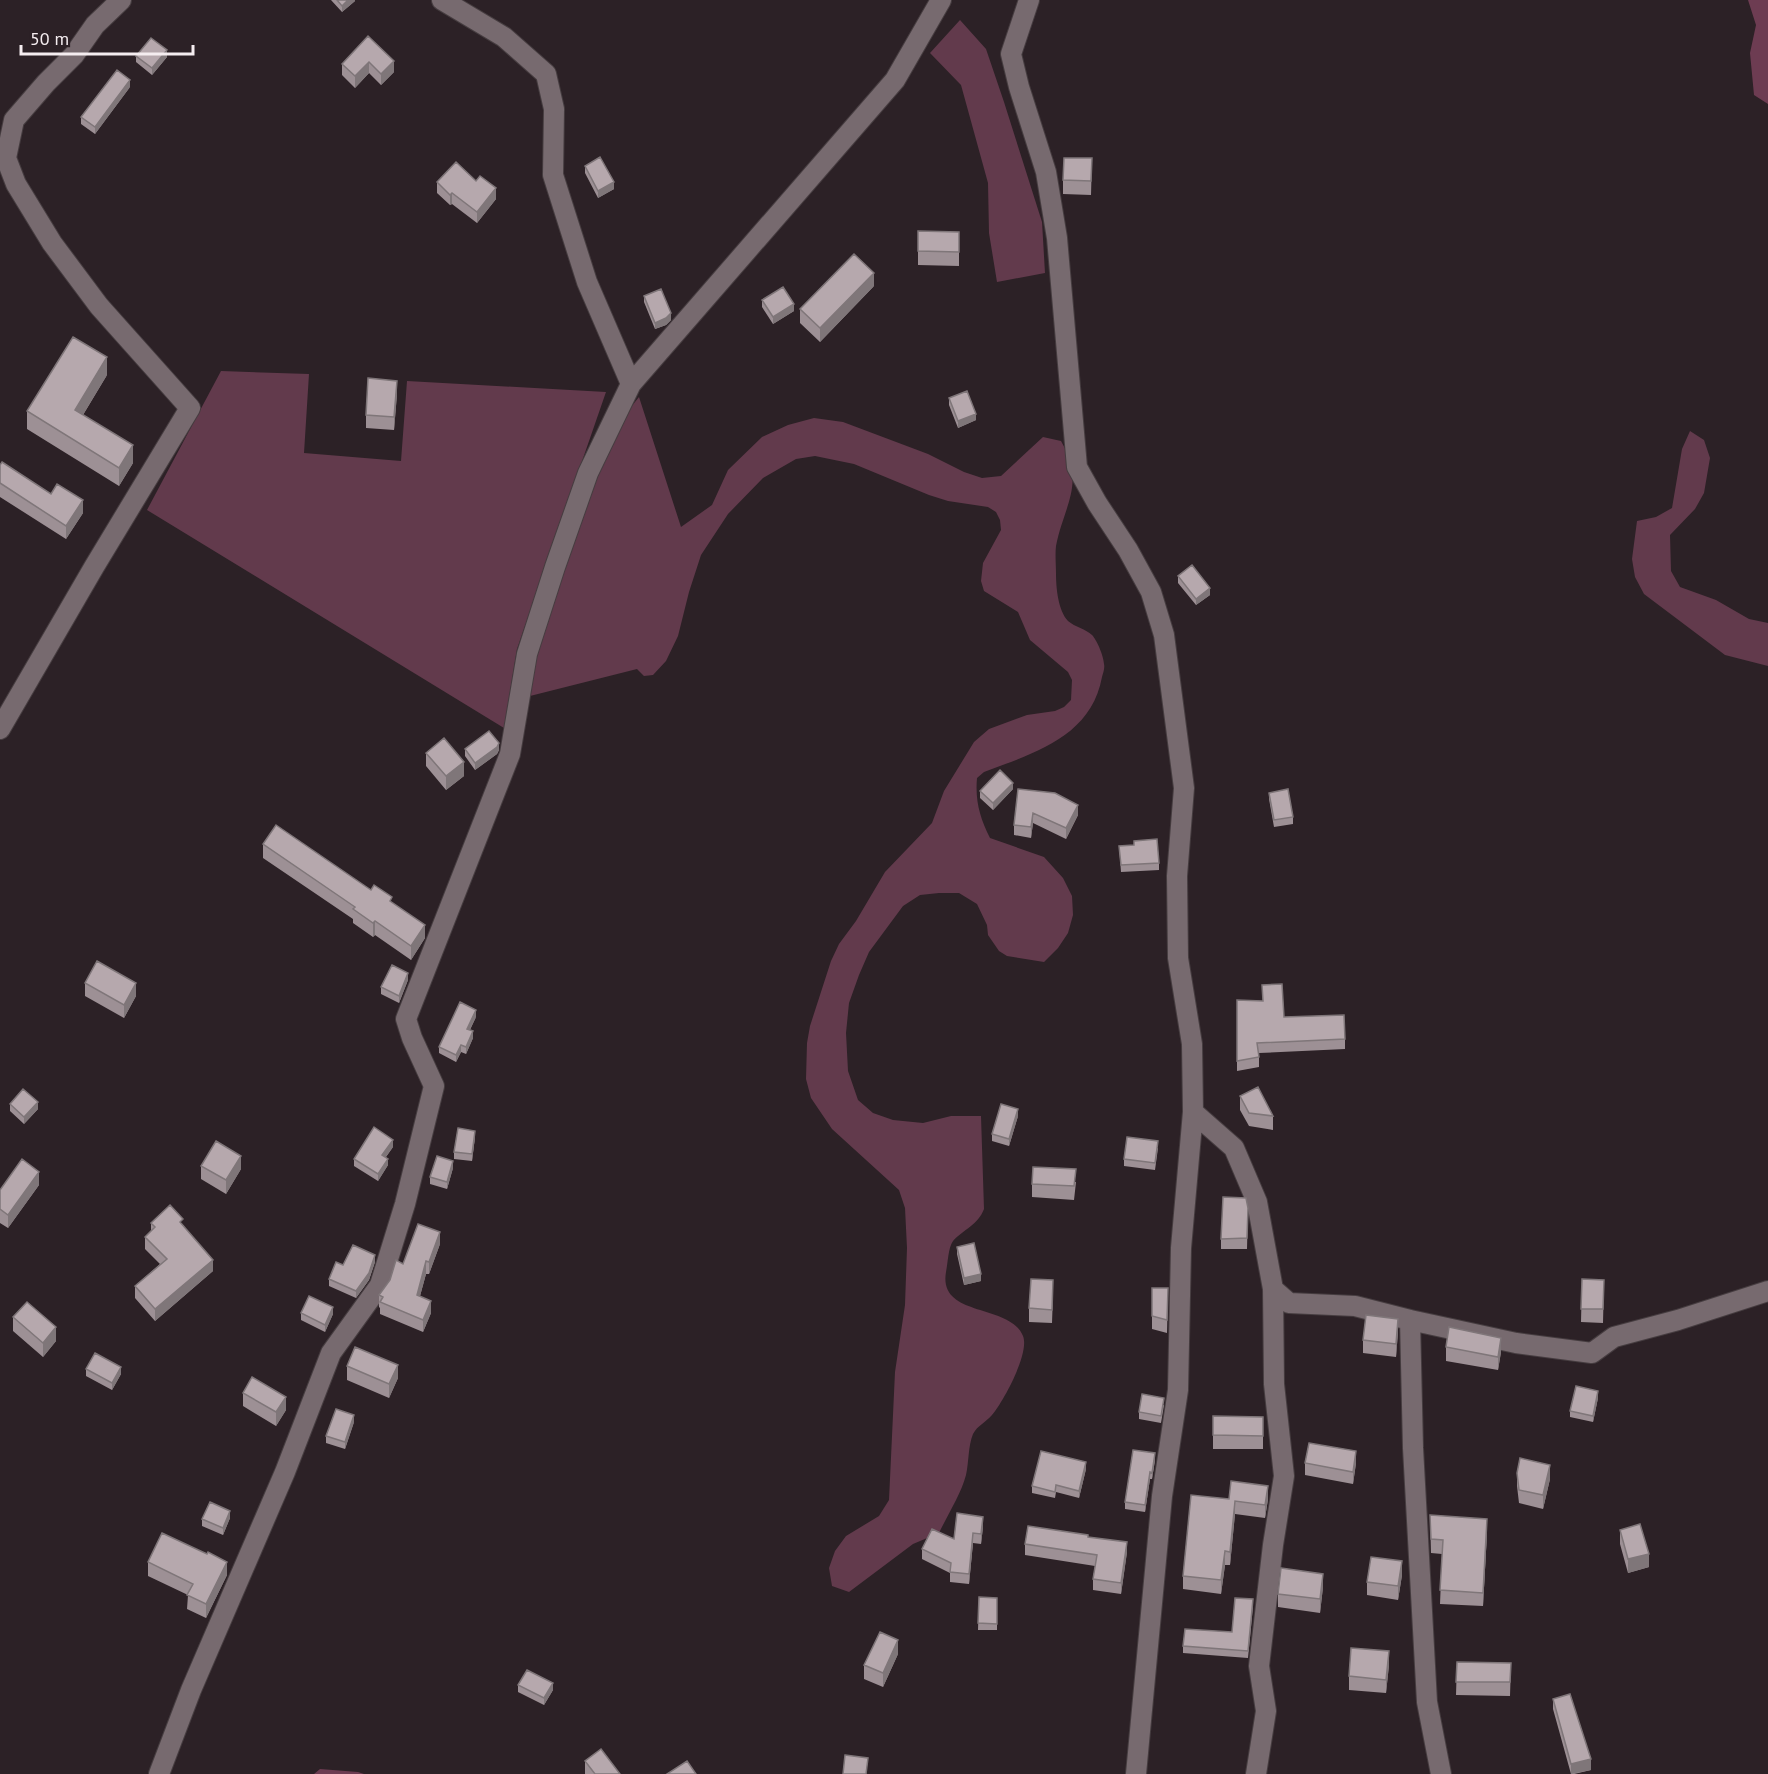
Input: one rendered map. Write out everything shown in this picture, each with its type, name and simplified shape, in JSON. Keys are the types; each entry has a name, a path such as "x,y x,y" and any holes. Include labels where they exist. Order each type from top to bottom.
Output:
{"street":[{"path":"0,729 190,408 99,306 59,252 16,183 6,158 14,120 46,82 74,55 95,25 121,0"},
{"path":"442,0 504,37 546,74 554,109 552,175 587,282 631,384"},
{"path":"159,1774 191,1690 285,1472 331,1353 380,1285 405,1204 434,1086 406,1019 510,754 527,654 588,473 631,384 895,80 941,0"},
{"path":"1029,0 1011,54 1046,172 1057,238 1077,467 1096,504 1128,550 1151,592 1164,635 1184,788 1178,876 1178,958 1192,1044 1193,1112 1181,1248 1178,1390 1162,1496 1136,1774"},
{"path":"1193,1112 1234,1148 1257,1202 1273,1289 1274,1384 1284,1476 1258,1666 1266,1711 1256,1774"},
{"path":"1273,1289 1289,1303 1355,1306 1516,1343 1592,1353 1614,1337 1678,1320 1768,1291"},
{"path":"1410,1320 1413,1448 1426,1702 1441,1774"}],"shaded area":[{"path":"1748,0 1768,0 1768,104 1754,95 1750,53 1756,25"},
{"path":"960,20 986,49 1004,102 1042,222 1045,273 997,282 989,233 988,183 961,85 930,53"},
{"path":"221,371 309,374 304,453 401,461 407,381 606,392 517,649 504,728 147,510"},
{"path":"639,397 681,527 712,505 728,470 762,437 788,425 814,418 843,422 928,454 964,472 982,478 1001,476 1043,437 1061,441 1072,470 1071,494 1056,546 1057,592 1060,605 1068,621 1092,635 1102,653 1104,669 1096,698 1086,714 1058,740 1022,758 984,772 977,778 979,809 990,838 1044,857 1063,878 1072,896 1073,915 1068,933 1058,948 1044,962 1007,956 999,951 988,935 987,925 977,904 959,893 920,895 903,906 869,952 849,1003 846,1033 848,1071 858,1100 873,1113 893,1120 923,1123 951,1116 981,1116 984,1209 978,1219 951,1244 946,1287 953,1297 963,1304 1004,1319 1016,1326 1023,1336 1023,1354 1002,1400 992,1415 973,1434 964,1482 939,1533 913,1544 849,1592 832,1586 829,1568 835,1551 846,1536 879,1516 889,1500 895,1372 905,1305 907,1248 905,1208 899,1190 832,1129 811,1098 806,1079 810,1026 831,961 839,944 856,921 885,872 932,823 944,791 974,742 989,729 1027,715 1055,711 1064,707 1071,700 1072,680 1068,672 1030,640 1018,612 984,591 981,581 983,563 1001,530 996,512 988,507 948,501 929,495 854,464 815,456 796,459 763,478 728,514 701,555 678,636 666,661 653,675 644,676 637,669 530,696 534,656 560,568 615,427"},
{"path":"1690,431 1704,440 1710,458 1704,493 1695,509 1670,535 1671,571 1680,587 1716,600 1749,619 1768,623 1768,666 1725,655 1644,594 1635,577 1632,559 1637,521 1656,517 1672,508 1682,449"},
{"path":"320,1769 358,1772 364,1774 314,1774"}],"building":[{"path":"337,0 348,0 342,6"},
{"path":"368,36 394,61 381,74 369,62 355,76 342,64"},
{"path":"151,38 167,50 152,68 136,56"},
{"path":"117,70 130,80 95,127 81,117"},
{"path":"600,157 614,182 598,191 585,166"},
{"path":"1064,158 1092,158 1091,181 1063,180"},
{"path":"456,162 476,181 480,176 496,188 477,212 452,193 450,195 437,182"},
{"path":"918,231 959,232 959,252 918,251"},
{"path":"854,254 874,273 820,328 800,309"},
{"path":"783,287 794,304 773,317 762,300"},
{"path":"661,289 671,313 655,323 644,296"},
{"path":"73,337 107,357 75,410 133,445 119,468 27,411"},
{"path":"368,378 397,381 394,417 366,415"},
{"path":"967,391 976,414 958,421 949,398"},
{"path":"2,462 51,494 57,484 83,500 66,526 0,483"},
{"path":"1192,565 1210,588 1196,599 1178,576"},
{"path":"489,731 499,743 475,763 465,749"},
{"path":"444,738 464,762 446,776 426,753"},
{"path":"1000,770 1013,783 993,803 980,791"},
{"path":"1018,789 1055,793 1078,805 1066,828 1033,813 1031,827 1014,825"},
{"path":"1288,789 1293,817 1274,820 1269,793"},
{"path":"276,825 371,890 374,885 392,897 390,901 425,925 411,946 375,921 373,923 353,909 355,907 263,844"},
{"path":"1157,839 1159,863 1121,865 1119,846 1134,845 1134,841"},
{"path":"97,961 136,983 124,1005 85,983"},
{"path":"392,965 408,973 399,996 381,987"},
{"path":"1282,984 1284,1017 1344,1015 1345,1039 1257,1043 1259,1057 1237,1061 1237,1000 1263,1001 1262,985"},
{"path":"460,1002 476,1010 467,1029 473,1031 466,1047 461,1045 456,1055 439,1047"},
{"path":"1258,1087 1273,1116 1249,1113 1240,1096"},
{"path":"23,1089 38,1102 24,1117 10,1104"},
{"path":"1001,1104 1018,1109 1009,1139 992,1134"},
{"path":"374,1127 393,1140 382,1155 388,1159 378,1174 354,1159"},
{"path":"458,1128 475,1131 472,1154 454,1152"},
{"path":"1127,1137 1158,1141 1155,1163 1124,1159"},
{"path":"216,1141 241,1156 226,1180 201,1166"},
{"path":"437,1156 453,1161 447,1182 430,1177"},
{"path":"22,1159 39,1172 8,1215 0,1209 0,1190"},
{"path":"1033,1167 1076,1169 1074,1186 1032,1184"},
{"path":"1223,1197 1246,1198 1247,1238 1221,1239"},
{"path":"170,1205 183,1219 180,1222 213,1260 155,1309 135,1286 167,1259 145,1237 155,1227 151,1223"},
{"path":"418,1224 440,1232 429,1262 426,1261 417,1295 431,1301 423,1320 380,1302 383,1297 379,1295 390,1280 396,1260 403,1264"},
{"path":"974,1243 981,1274 964,1278 957,1247"},
{"path":"353,1245 375,1255 369,1273 356,1291 329,1279 336,1262 343,1265"},
{"path":"1031,1279 1053,1280 1052,1310 1029,1308"},
{"path":"1582,1279 1604,1280 1603,1309 1581,1309"},
{"path":"1152,1288 1168,1288 1167,1320 1152,1316"},
{"path":"309,1296 333,1307 325,1325 301,1313"},
{"path":"27,1302 56,1327 43,1343 13,1317"},
{"path":"1366,1315 1398,1319 1396,1344 1363,1340"},
{"path":"1449,1327 1501,1338 1498,1357 1446,1347"},
{"path":"355,1347 398,1365 389,1384 347,1366"},
{"path":"95,1353 121,1367 112,1383 86,1369"},
{"path":"252,1377 286,1397 276,1412 243,1393"},
{"path":"1576,1386 1598,1391 1593,1416 1570,1411"},
{"path":"1142,1394 1164,1398 1161,1416 1139,1412"},
{"path":"336,1409 354,1415 345,1442 326,1436"},
{"path":"1213,1416 1263,1417 1263,1436 1213,1435"},
{"path":"1309,1443 1356,1451 1353,1472 1305,1463"},
{"path":"1133,1450 1155,1453 1145,1505 1125,1502"},
{"path":"1041,1451 1086,1462 1079,1491 1056,1485 1055,1492 1032,1486"},
{"path":"1520,1458 1550,1465 1543,1495 1519,1490 1517,1473"},
{"path":"1231,1481 1268,1486 1265,1505 1235,1501 1230,1552 1225,1551 1221,1580 1183,1576 1191,1495 1229,1499"},
{"path":"210,1502 230,1511 223,1528 202,1519"},
{"path":"957,1513 983,1517 981,1534 973,1533 969,1574 950,1572 951,1563 922,1549 932,1529 954,1539"},
{"path":"1430,1515 1487,1519 1483,1593 1440,1590 1443,1540 1431,1539"},
{"path":"1640,1524 1649,1554 1628,1559 1620,1530"},
{"path":"1028,1526 1127,1542 1121,1583 1093,1579 1097,1555 1025,1544"},
{"path":"162,1533 227,1562 206,1604 187,1595 193,1584 148,1562"},
{"path":"1371,1557 1402,1561 1398,1586 1367,1582"},
{"path":"1281,1568 1323,1574 1320,1599 1278,1594"},
{"path":"979,1597 997,1598 997,1624 978,1623"},
{"path":"1235,1598 1253,1599 1248,1651 1183,1646 1185,1629 1232,1632"},
{"path":"880,1632 898,1640 883,1673 864,1665"},
{"path":"1351,1648 1389,1651 1386,1680 1349,1676"},
{"path":"1457,1662 1511,1663 1510,1682 1456,1682"},
{"path":"527,1670 553,1683 544,1698 518,1685"},
{"path":"1570,1694 1591,1759 1571,1764 1553,1699"},
{"path":"601,1749 620,1774 595,1774 585,1761"},
{"path":"845,1755 868,1758 866,1774 843,1774"},
{"path":"687,1761 696,1774 667,1774"}]}
